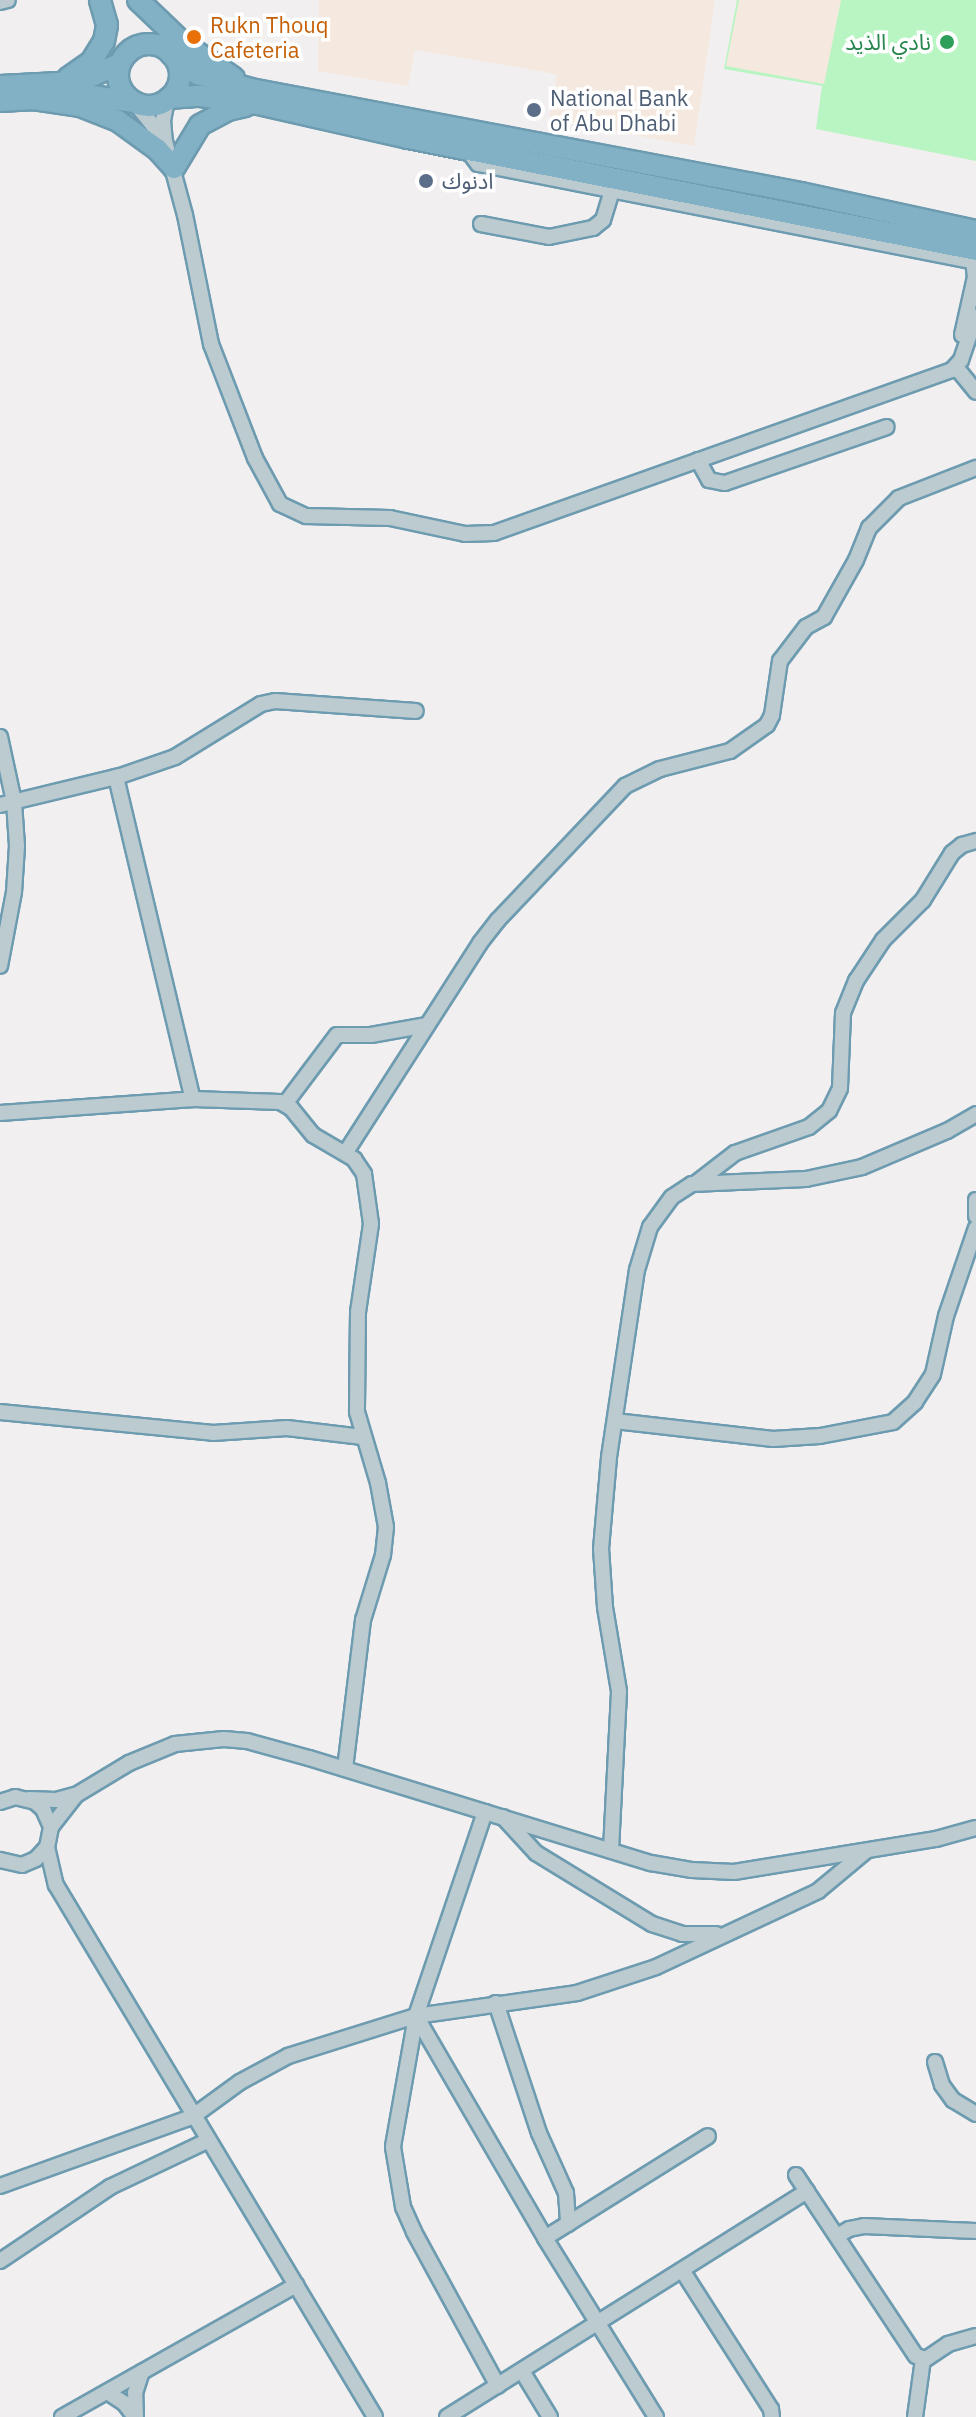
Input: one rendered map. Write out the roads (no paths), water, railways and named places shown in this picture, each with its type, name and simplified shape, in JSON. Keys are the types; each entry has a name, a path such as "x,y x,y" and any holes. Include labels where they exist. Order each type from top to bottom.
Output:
{"highway":[{"path":"138,1 143,27 168,51 198,74 255,96 466,148 975,258"},
{"path":"138,1 182,42 255,96"},
{"path":"105,6 121,61 118,81 134,102"},
{"path":"54,85 77,74 96,57 106,33 105,6"},
{"path":"0,86 87,81 121,61 138,46 168,51 177,62 179,81 168,99"},
{"path":"0,101 92,96 151,106 168,99 255,96 801,193 976,231"},
{"path":"33,99 80,106 118,121 157,149 174,168 200,125 255,96"}],"street":[{"path":"0,2 8,0"},
{"path":"93,0 105,6"},
{"path":"168,99 163,120 165,141 174,168 211,344 255,458 280,504 316,517 397,518 480,536 956,367 976,316"},
{"path":"134,102 165,141"},
{"path":"466,148 478,164 975,258 975,284 963,325 963,351"},
{"path":"481,224 549,237 593,228 603,220 612,190"},
{"path":"956,367 976,392"},
{"path":"698,460 709,480 725,483 887,427"},
{"path":"346,1152 489,931 616,794 648,773 735,749 767,725 772,715 780,661 806,627 823,619 856,560 866,533 889,506 903,497 976,468"},
{"path":"7,803 116,777 175,757 261,704 275,701 416,711"},
{"path":"0,737 14,892 0,966"},
{"path":"116,777 193,1099"},
{"path":"611,1850 619,1691 601,1560 615,1421 643,1243 665,1205 680,1190 696,1183 735,1153 809,1127 829,1111 842,1080 842,1024 850,991 883,940 931,889 952,853 962,845 976,841"},
{"path":"285,1104 333,1037 345,1033 371,1035 427,1025"},
{"path":"0,1113 193,1099 285,1104 313,1135 346,1152 364,1174 371,1208 357,1335 357,1412 378,1483 386,1527 383,1555 363,1620 345,1769"},
{"path":"696,1183 796,1180 862,1167 947,1131 976,1114"},
{"path":"976,1200 976,1216"},
{"path":"615,1421 773,1439 820,1436 893,1422 915,1402 933,1374 946,1316 976,1228"},
{"path":"0,1412 213,1433 287,1428 362,1437"},
{"path":"0,1802 20,1798 56,1800 76,1795 129,1763 175,1744 199,1740 247,1741 651,1863 723,1872 866,1851 976,1828"},
{"path":"0,1786 43,1809 51,1827"},
{"path":"76,1795 51,1827 47,1847 56,1885 192,2117 375,2417"},
{"path":"485,1812 416,2016 393,2147 396,2179 414,2232 498,2386"},
{"path":"503,1817 536,1853 652,1924 682,1934 725,1932"},
{"path":"7,1862 30,1862 47,1847"},
{"path":"0,2186 192,2117 280,2059 416,2016 564,1995 605,1985 680,1956 725,1932 818,1891 866,1851"},
{"path":"7,1862 31,1869 56,1885"},
{"path":"496,2003 539,2133 566,2193 568,2224"},
{"path":"416,2016 545,2238 656,2417"},
{"path":"935,2062 942,2085 953,2100 976,2114"},
{"path":"545,2238 708,2136"},
{"path":"0,2261 110,2187 207,2141"},
{"path":"796,2175 916,2356 923,2359"},
{"path":"447,2417 807,2191"},
{"path":"837,2236 864,2226 976,2231"},
{"path":"682,2270 771,2409 772,2417"},
{"path":"62,2417 296,2285"},
{"path":"923,2359 955,2341 976,2336"},
{"path":"915,2417 923,2359"},
{"path":"522,2371 550,2417"},
{"path":"135,2417 135,2393 142,2372"},
{"path":"107,2392 124,2403 135,2417"}],"place":[{"name":"Rukn Thouq Cafeteria","path":"194,37"},
{"name":"نادي الذيد","path":"947,42"},
{"name":"National Bank of Abu Dhabi","path":"534,110"},
{"name":"ادنوك","path":"426,181"}]}
